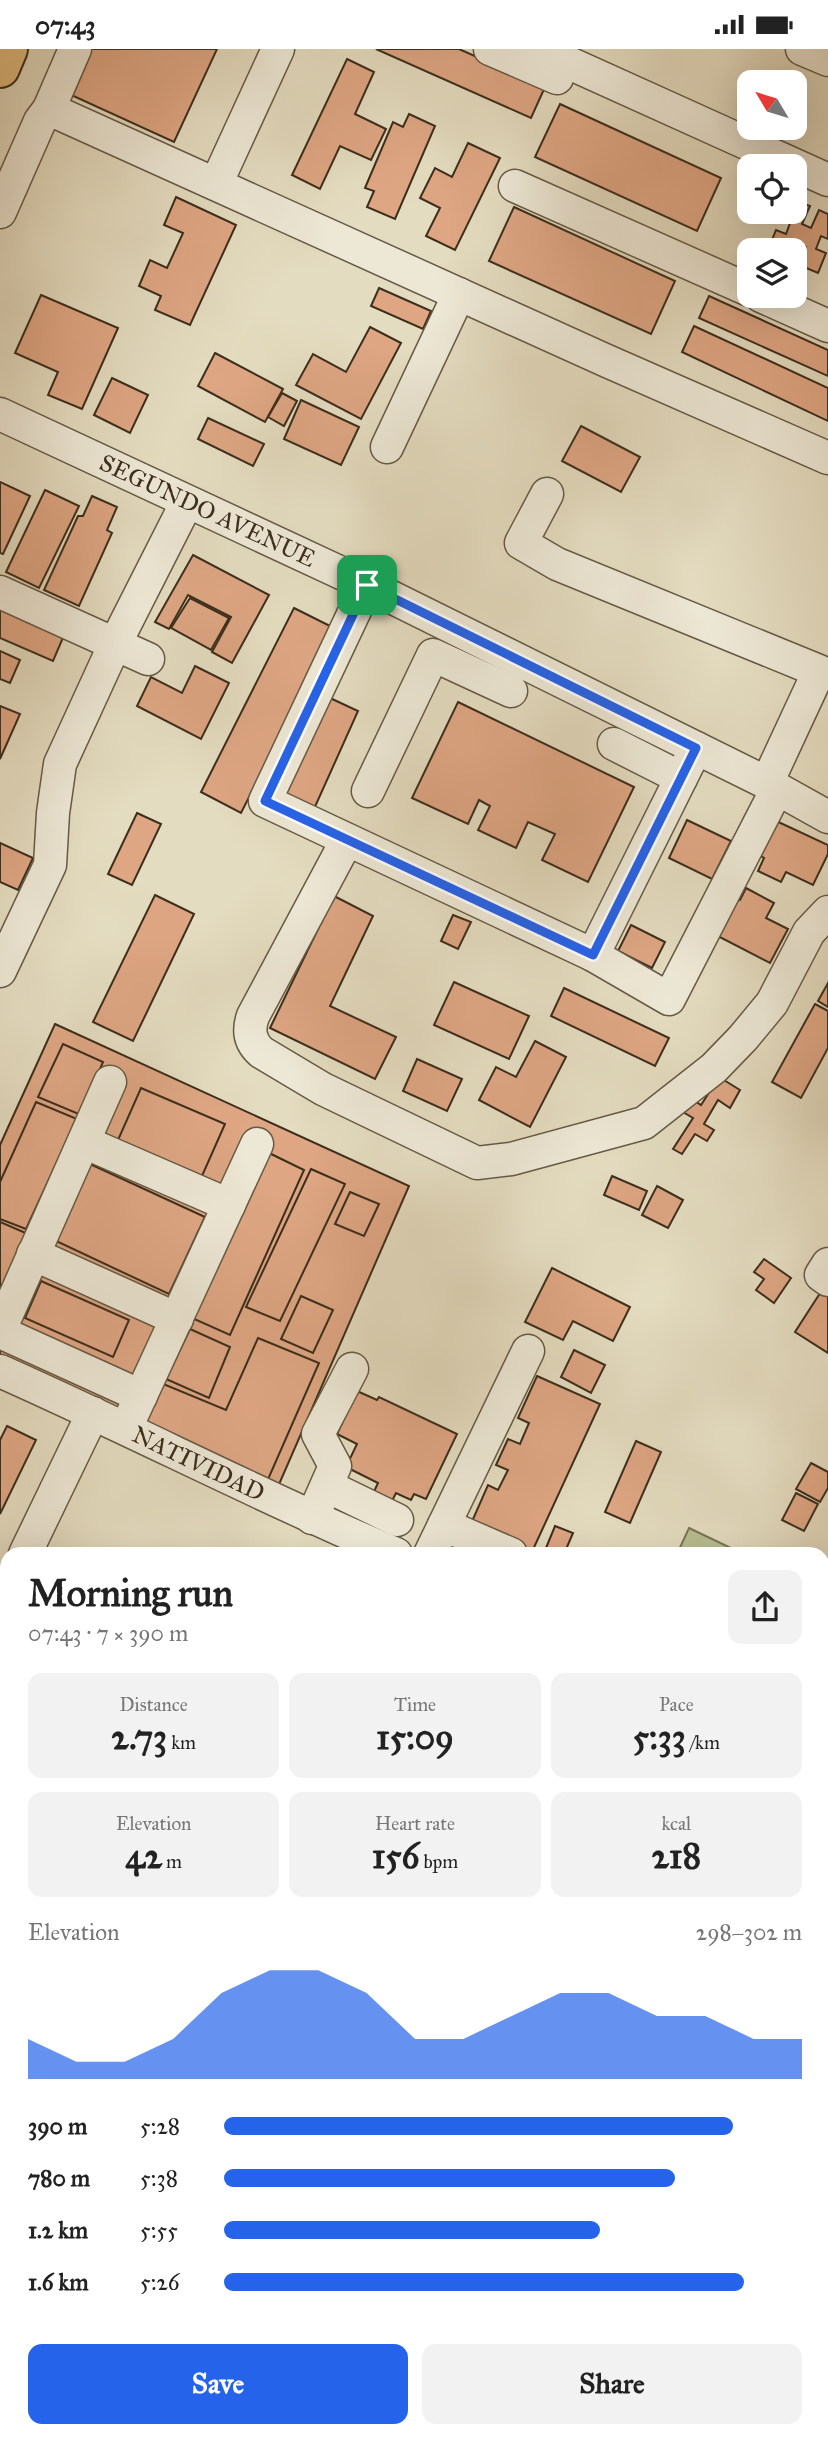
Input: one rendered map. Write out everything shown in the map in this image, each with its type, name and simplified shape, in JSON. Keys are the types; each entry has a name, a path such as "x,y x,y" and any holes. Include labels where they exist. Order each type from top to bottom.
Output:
{"main road":[{"path":"0,68 8,49"}],"street":[{"path":"0,212 75,49"},
{"path":"216,184 278,49"},
{"path":"490,49 557,78"},
{"path":"538,49 828,180"},
{"path":"802,49 828,60"},
{"path":"49,109 828,458"},
{"path":"515,186 737,286"},
{"path":"387,447 459,294"},
{"path":"788,308 828,326"},
{"name":"SEGUNDO AVENUE","path":"0,414 367,585 772,786 828,817"},
{"path":"367,585 265,801 593,955 669,999 772,786 819,671 557,564 520,543 547,494"},
{"path":"0,971 10,921 50,865 53,813 60,764 115,644 187,502"},
{"path":"0,592 148,659"},
{"path":"368,791 433,655 511,691"},
{"path":"614,744 681,778"},
{"path":"593,955 696,748"},
{"path":"347,840 253,1016 250,1030 253,1044 261,1052 323,1089 477,1163 510,1159 644,1123 713,1068 743,1038 772,1003 810,932 828,912"},
{"path":"110,1081 0,1331 141,1396"},
{"path":"84,1142 229,1205"},
{"path":"126,1428 257,1144"},
{"path":"33,1254 177,1319"},
{"path":"828,1264 821,1275 828,1280"},
{"path":"433,1547 528,1351"},
{"path":"312,1518 335,1466 318,1434 352,1369"},
{"name":"NATIVIDAD","path":"0,1371 93,1412 312,1518 380,1547"},
{"path":"28,1547 93,1412"},
{"path":"327,1486 397,1520"},
{"path":"444,1525 495,1547"}],"green space":[{"path":"689,1528 729,1547 680,1547"}],"building":[{"path":"90,49 217,49 174,142 69,94"},
{"path":"376,49 459,49 545,87 531,118"},
{"path":"347,59 374,72 355,114 386,129 371,160 340,146 320,189 292,175"},
{"path":"560,104 721,178 697,231 535,157"},
{"path":"409,114 435,126 395,219 367,207 374,191 365,188 393,122 403,127"},
{"path":"468,143 500,158 455,250 426,236 440,208 420,198 435,168 452,177"},
{"path":"176,197 236,225 190,325 155,310 161,296 139,286 150,260 167,268 183,233 164,225"},
{"path":"514,207 675,281 651,334 489,261"},
{"path":"819,210 828,214 828,239 821,236 816,249 826,253 818,273 807,268 807,238 773,238 776,230 786,234 790,224 802,224 811,228"},
{"path":"379,288 431,311 423,329 371,306"},
{"path":"41,295 118,328 82,409 48,395 58,372 15,353"},
{"path":"709,296 828,350 828,376 699,318"},
{"path":"694,326 828,388 828,421 682,352"},
{"path":"370,327 401,343 361,419 296,385 313,354 346,372"},
{"path":"215,353 283,389 265,422 198,386"},
{"path":"112,378 148,395 130,433 94,415"},
{"path":"282,393 297,401 284,426 268,417"},
{"path":"301,400 359,427 341,465 284,439"},
{"path":"208,418 264,444 253,466 198,439"},
{"path":"581,426 640,457 621,492 562,461"},
{"path":"0,482 30,496 3,554 0,553"},
{"path":"45,490 79,506 39,588 6,572"},
{"path":"92,496 117,507 107,530 112,533 79,606 44,590 78,516 83,516"},
{"path":"193,555 269,595 232,663 212,652 231,617 188,595 169,629 155,622"},
{"path":"190,598 229,618 211,650 171,628"},
{"path":"0,605 65,633 53,661 0,638"},
{"path":"294,608 334,628 241,813 201,792"},
{"path":"0,651 20,660 10,683 0,679"},
{"path":"195,666 229,683 201,739 137,706 151,677 182,693"},
{"path":"330,698 358,711 314,809 285,796"},
{"path":"458,702 634,787 588,882 542,860 555,834 528,822 516,848 478,830 490,806 479,800 468,824 412,798"},
{"path":"0,706 20,714 0,759"},
{"path":"137,813 161,824 132,885 108,874"},
{"path":"772,819 828,845 828,854 813,885 786,872 781,882 758,871 764,858 755,853"},
{"path":"687,820 731,841 712,879 669,858"},
{"path":"0,843 33,858 18,890 0,882"},
{"path":"746,888 774,903 766,918 788,929 770,963 712,933 731,896 740,900"},
{"path":"155,895 194,914 133,1041 93,1022"},
{"path":"334,896 373,916 330,1006 396,1037 375,1079 270,1028"},
{"path":"453,915 471,922 458,949 441,941"},
{"path":"631,925 665,942 652,968 618,951"},
{"path":"454,982 529,1016 509,1059 434,1025"},
{"path":"828,983 828,1007 818,1001"},
{"path":"564,988 669,1038 655,1066 551,1016"},
{"path":"815,1004 828,1011 828,1048 801,1098 772,1082"},
{"path":"55,1024 409,1186 277,1489 0,1359 0,1145"},
{"path":"535,1041 566,1057 530,1127 479,1100 496,1067 516,1077"},
{"path":"63,1044 103,1062 81,1115 38,1097"},
{"path":"417,1059 462,1079 447,1111 403,1091"},
{"path":"719,1077 740,1090 730,1108 718,1100 704,1124 714,1130 707,1141 695,1134 682,1154 673,1149 693,1118 683,1112 692,1099 701,1105"},
{"path":"141,1088 225,1124 202,1176 118,1140"},
{"path":"36,1102 77,1119 26,1229 0,1219 0,1182"},
{"path":"267,1152 304,1170 230,1335 192,1318"},
{"path":"90,1164 205,1217 169,1294 54,1240"},
{"path":"311,1169 345,1184 280,1321 246,1307"},
{"path":"612,1176 647,1191 639,1210 604,1195"},
{"path":"657,1186 683,1200 668,1228 642,1215"},
{"path":"350,1192 379,1204 364,1236 335,1224"},
{"path":"0,1222 28,1234 0,1293"},
{"path":"764,1259 791,1278 774,1303 756,1290 764,1279 754,1272"},
{"path":"552,1268 630,1307 613,1341 573,1321 563,1340 525,1322"},
{"path":"41,1281 129,1320 113,1357 25,1318"},
{"path":"824,1287 828,1289 828,1353 795,1332"},
{"path":"301,1296 333,1310 313,1353 281,1339"},
{"path":"190,1329 230,1347 209,1398 166,1379"},
{"path":"258,1338 319,1363 266,1484 143,1425 161,1383 226,1410"},
{"path":"574,1350 605,1365 591,1393 561,1377"},
{"path":"537,1376 600,1404 534,1547 516,1547 470,1526 488,1485 498,1490 508,1470 496,1465 508,1439 520,1444 529,1423 518,1418"},
{"path":"357,1391 377,1400 379,1397 457,1434 426,1499 414,1494 411,1500 396,1493 388,1509 370,1500 378,1483 346,1467 357,1444 337,1434"},
{"path":"7,1426 36,1440 0,1514 0,1440"},
{"path":"636,1441 661,1452 630,1523 605,1512"},
{"path":"811,1463 828,1472 828,1488 820,1502 796,1489"},
{"path":"796,1493 818,1504 804,1531 782,1520"},
{"path":"555,1526 573,1533 567,1547 546,1547"}],"route":[{"path":"367,585 696,748 593,955 265,801 367,585"}]}
